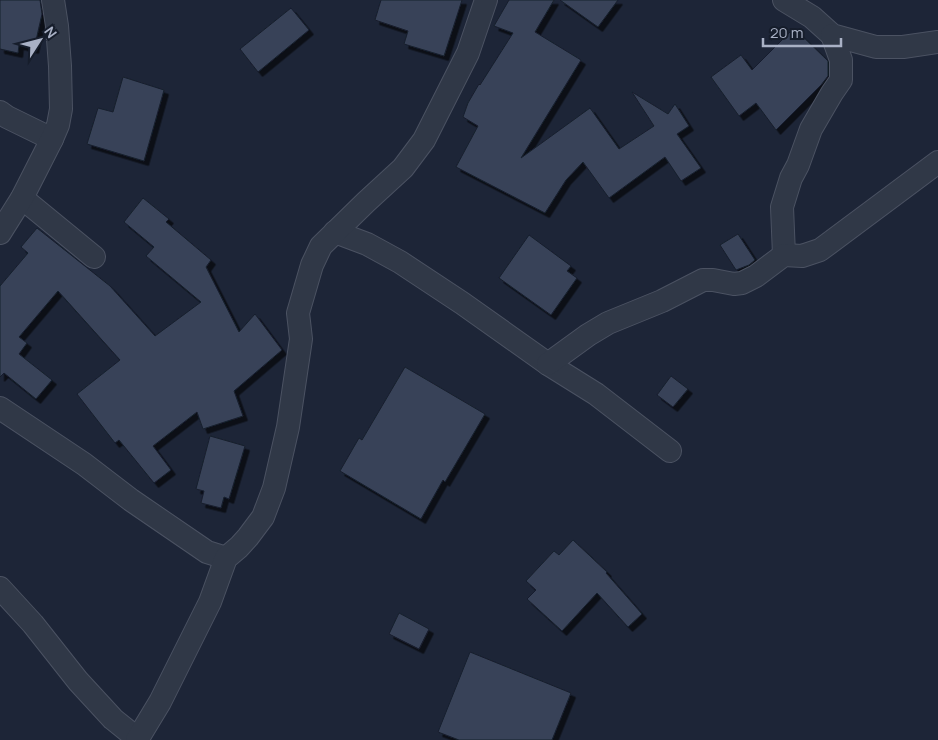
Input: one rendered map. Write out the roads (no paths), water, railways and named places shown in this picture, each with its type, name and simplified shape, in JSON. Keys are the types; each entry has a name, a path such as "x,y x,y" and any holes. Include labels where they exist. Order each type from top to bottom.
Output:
{"street":[{"path":"0,232 22,198 58,125 61,109 57,26 53,0"},
{"path":"0,588 33,624 78,681 113,719 137,740 160,702 210,602 226,558 248,537 263,517 274,488 288,428 301,339 298,313 312,265 321,246 403,168 424,140 468,52 486,0"},
{"path":"784,0 812,17 832,35 876,47 903,47 938,42"},
{"path":"784,255 782,207 791,178 798,165 810,129 841,80 841,60 832,35"},
{"path":"0,112 52,139"},
{"path":"548,364 608,323 662,301 703,280 734,284 742,283 756,276 784,255 802,256 820,250 938,162"},
{"path":"22,198 94,256"},
{"path":"334,232 367,244 400,262 548,364 596,394 670,451"},
{"path":"0,408 84,464 131,500 207,552 226,558"}]}
